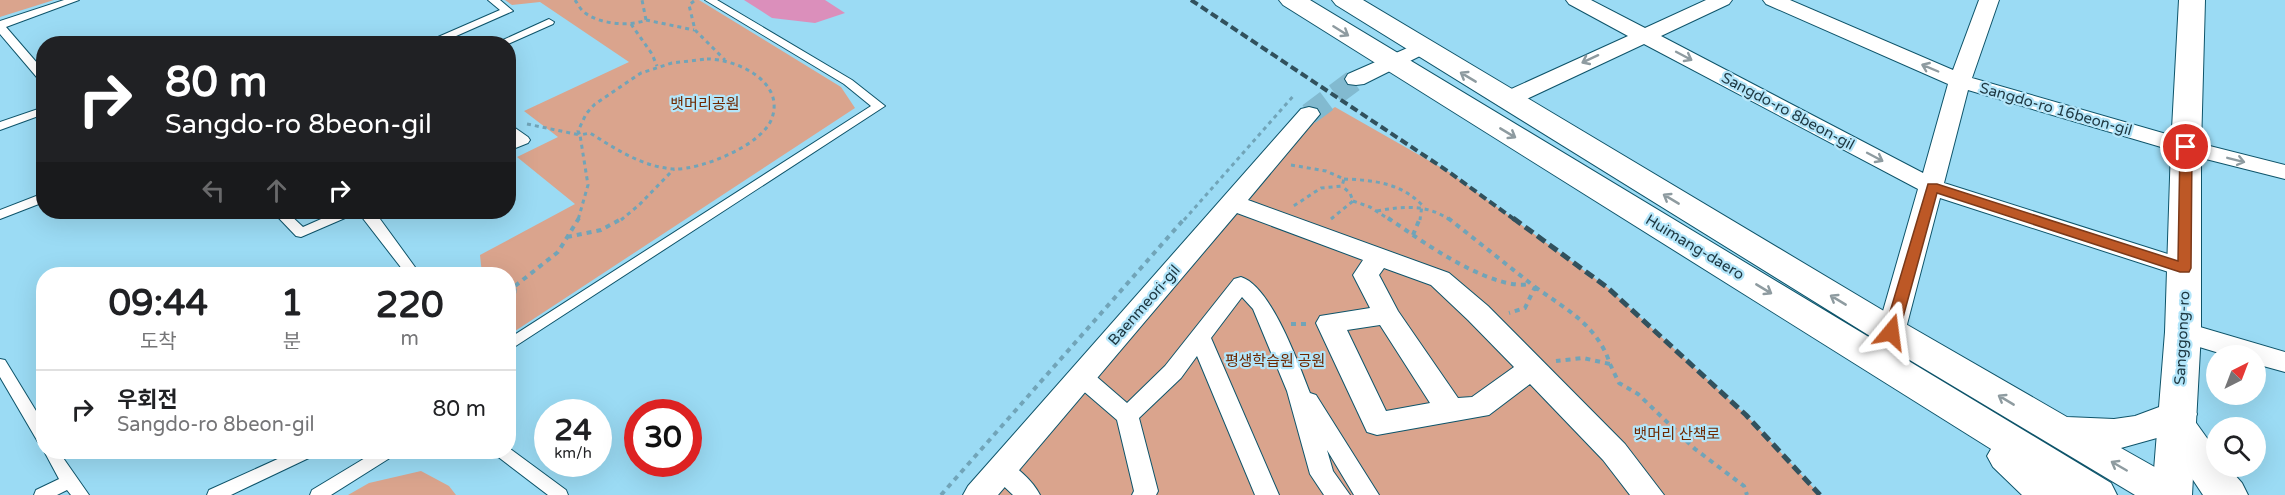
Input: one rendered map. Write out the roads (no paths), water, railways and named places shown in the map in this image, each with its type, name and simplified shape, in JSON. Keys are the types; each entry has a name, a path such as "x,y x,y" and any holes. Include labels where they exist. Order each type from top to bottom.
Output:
{"main road":[{"name":"Huimang-daero","path":"1292,0 2097,495"},
{"name":"Huimang-daero","path":"1345,0 1891,332 2171,495"},
{"name":"Sanggong-ro","path":"2171,495 2183,332 2186,147 2192,0"},
{"path":"1941,398 2048,495"},
{"path":"2056,429 2112,436 2177,420 2218,485 2228,495"}],"street":[{"name":"Sangdo-ro 8beon-gil","path":"1576,0 1932,187 2184,268"},
{"path":"1506,100 1643,34 1722,0"},
{"name":"Sangdo-ro 16beon-gil","path":"1773,0 1960,81 2186,147 2285,172"},
{"name":"Sangdo-ro 16beon-gil","path":"1932,187 1960,81 1987,6"},
{"path":"1356,79 1421,48"},
{"name":"Baenmeori-gil","path":"979,495 1270,160 1302,104"},
{"path":"1891,332 1932,187"},
{"path":"1232,203 1440,279 1485,320 1614,452 1648,495"},
{"path":"1379,255 1366,275 1387,315 1450,410"},
{"path":"1127,416 1173,372 1241,284 1263,306 1298,391 1322,474 1338,495"},
{"path":"1387,315 1330,323 1377,424 1450,410 1479,407 1532,368"},
{"path":"2183,332 2285,363"},
{"path":"1200,338 1267,495"},
{"path":"1082,377 1127,416 1146,494"},
{"path":"1298,391 1303,393 1342,459 1368,495"},
{"path":"1001,469 1028,495"}],"lane":[{"path":"36,70 0,26 74,0"},
{"path":"447,36 508,11 493,0"},
{"path":"516,342 879,106 848,82 710,0"},
{"path":"516,37 549,22"},
{"path":"0,126 36,113"},
{"path":"516,128 524,140 516,144"},
{"path":"0,215 36,200"},
{"path":"286,219 301,233 332,219"},
{"path":"375,219 408,267"},
{"path":"0,364 36,425"},
{"path":"55,459 81,495"},
{"path":"215,495 292,459"},
{"path":"318,495 376,459"},
{"path":"512,459 560,495"},
{"path":"42,495 69,481"}],"tunnel":[{"path":"1309,114 1356,79"}],"railway":[{"path":"1191,0 1449,172 1515,220"},
{"path":"1513,218 1608,288 1746,415 1820,495"}],"park label":[{"name":"뱃머리공원","path":"705,104"},
{"name":"평생학습원 공원","path":"1275,361"},
{"name":"뱃머리 산책로","path":"1677,434"}]}
